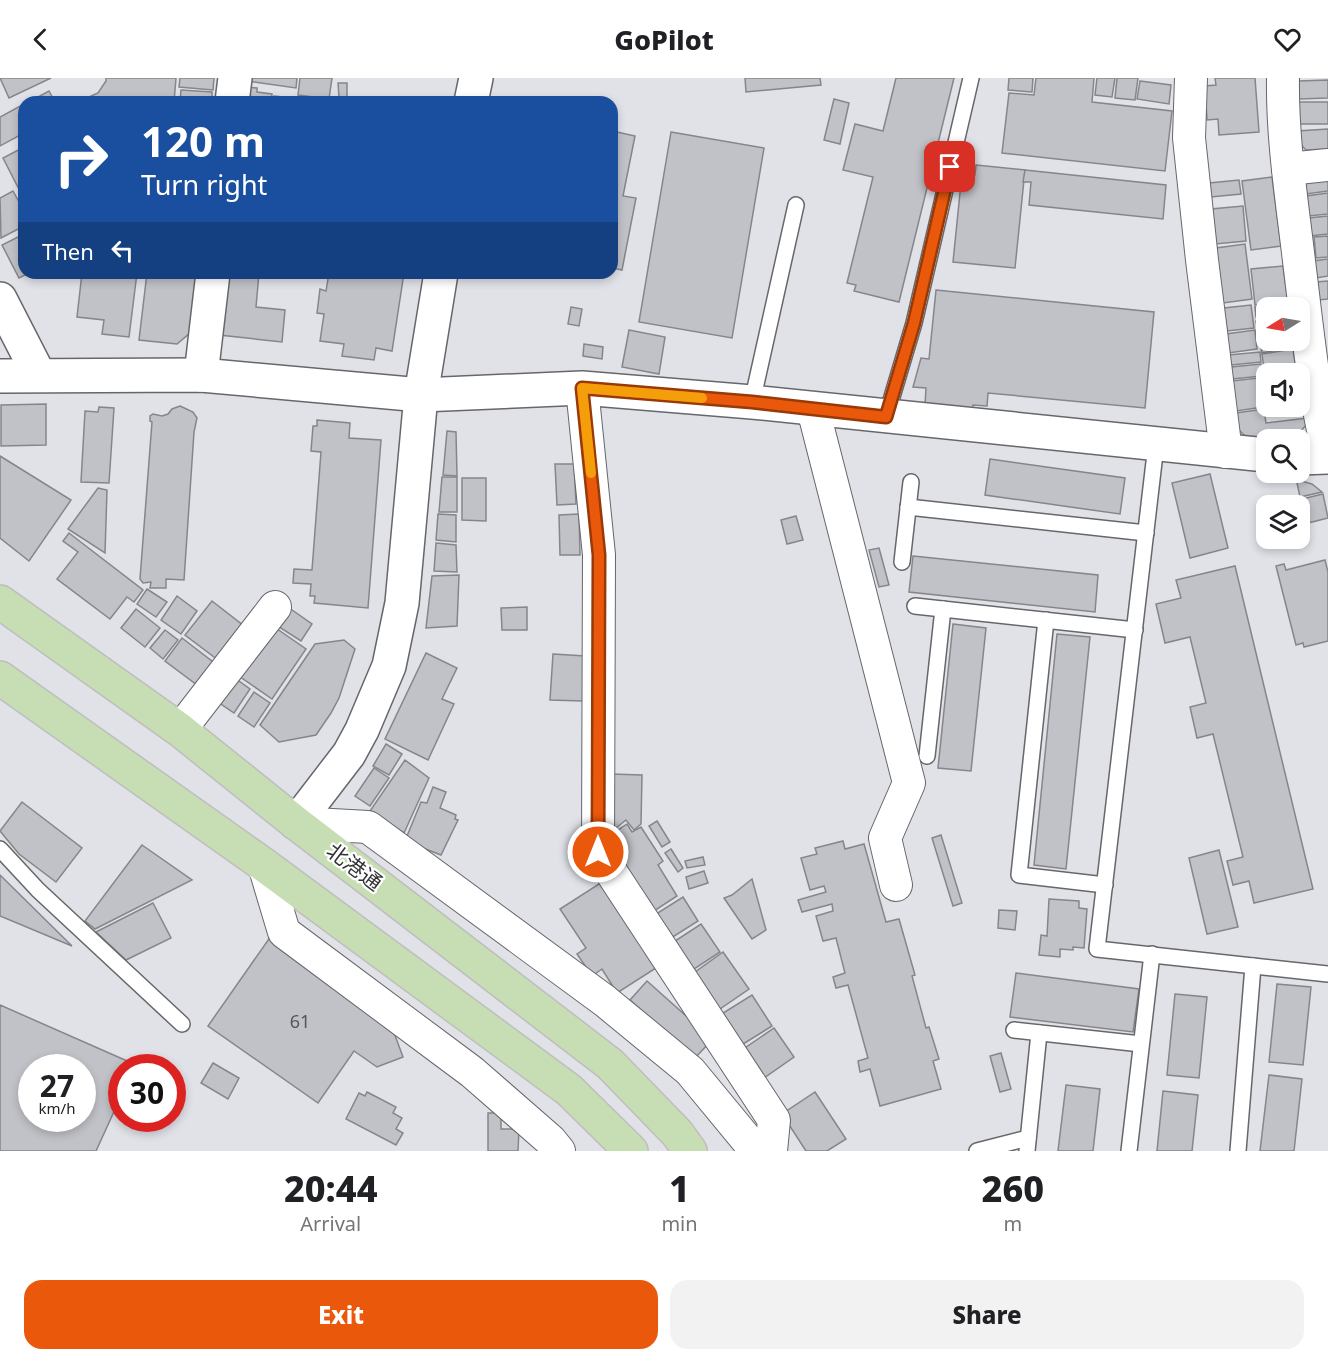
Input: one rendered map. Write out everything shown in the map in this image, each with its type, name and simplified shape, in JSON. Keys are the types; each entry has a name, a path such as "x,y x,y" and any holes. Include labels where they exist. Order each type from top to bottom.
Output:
{"main road":[{"name":"北港通","path":"0,602 180,730 296,823 610,1064 677,1133 690,1151"},
{"path":"0,678 264,865 569,1090 631,1151"}],"street":[{"path":"233,96 235,78"},
{"path":"472,96 476,78"},
{"path":"1191,78 1190,149 1226,453"},
{"path":"1283,78 1282,101 1288,169 1318,329 1323,430 1328,455 1310,457"},
{"path":"1288,169 1328,165"},
{"path":"201,375 212,279"},
{"path":"296,823 349,754 362,730 389,666 402,603 421,395 440,279"},
{"path":"0,298 39,375"},
{"path":"0,376 201,375 421,395 582,388 752,402 1256,454"},
{"path":"296,823 368,827 604,1001 690,1071 766,1145 774,1120 598,852 599,555 582,388"},
{"path":"813,409 909,783 885,838 896,885"},
{"path":"180,730 275,607"},
{"path":"264,865 284,932 472,1072 560,1151"}],"lane":[{"path":"886,417 914,323 971,78"},
{"path":"752,402 796,206"},
{"path":"1156,445 1097,949 1328,974"},
{"path":"902,562 911,482"},
{"path":"908,507 1146,533"},
{"path":"915,606 1135,630"},
{"path":"927,756 942,609"},
{"path":"1046,620 1019,875 1105,885"},
{"path":"0,849 46,898 182,1024"},
{"path":"1129,1151 1152,954"},
{"path":"1238,1151 1253,966"},
{"path":"1014,1030 1142,1044"},
{"path":"977,1151 1028,1144 1039,1033"}],"building":[{"path":"0,78 51,78 9,98"},
{"path":"106,78 176,78 174,96 91,96 98,93"},
{"path":"180,78 214,78 213,90 179,87"},
{"path":"240,78 297,78 296,88 240,80"},
{"path":"300,78 332,78 329,96 298,95"},
{"path":"745,78 820,78 821,85 746,92"},
{"path":"896,78 954,78 899,302 854,291 856,285 847,283 873,177 843,170 855,124 883,131"},
{"path":"1009,78 1033,78 1032,92 1008,90"},
{"path":"1036,78 1094,78 1092,102 1172,111 1165,171 1002,153 1009,93 1034,95"},
{"path":"1097,78 1115,78 1112,97 1095,95"},
{"path":"1117,78 1138,78 1135,100 1115,98"},
{"path":"1215,78 1255,78 1259,132 1219,135 1218,119 1207,120 1205,86 1216,85"},
{"path":"1328,80 1328,98 1299,99 1299,81"},
{"path":"1140,81 1171,85 1169,104 1137,99"},
{"path":"338,83 347,83 347,96 339,96"},
{"path":"240,86 257,88 257,92 272,94 272,96 239,95"},
{"path":"181,90 212,92 212,96 180,96"},
{"path":"49,91 52,96 40,96"},
{"path":"834,99 849,103 840,144 824,140"},
{"path":"1295,102 1328,102 1328,124 1295,124"},
{"path":"18,107 18,136 0,146 0,117"},
{"path":"1328,129 1328,149 1306,150 1298,142 1297,131"},
{"path":"618,132 635,136 623,196 636,198 622,270 618,269"},
{"path":"671,132 764,148 732,338 639,322"},
{"path":"18,150 18,187 3,158"},
{"path":"976,165 1025,170 1015,268 953,262 962,173 975,175"},
{"path":"1025,170 1166,185 1163,219 1029,205 1031,182 1023,182"},
{"path":"1328,175 1328,191 1306,194 1305,184 1311,177"},
{"path":"1272,177 1281,246 1251,250 1242,181"},
{"path":"1239,180 1241,194 1211,197 1209,183"},
{"path":"13,191 18,200 18,229 1,238 0,198"},
{"path":"1328,193 1328,214 1308,216 1306,196"},
{"path":"1243,206 1246,241 1215,244 1211,209"},
{"path":"1328,216 1328,234 1309,236 1308,218"},
{"path":"1328,236 1328,257 1316,258 1314,237"},
{"path":"18,237 18,276 2,245"},
{"path":"1245,244 1252,299 1223,303 1216,248"},
{"path":"1328,259 1328,276 1316,278 1313,261"},
{"path":"1283,266 1287,297 1256,297 1255,305 1251,269"},
{"path":"81,279 136,279 129,337 102,334 104,320 77,317"},
{"path":"146,279 195,279 190,333 177,344 139,340"},
{"path":"225,279 258,279 256,307 285,310 282,342 219,335"},
{"path":"328,279 403,279 392,351 376,348 374,360 342,356 344,344 320,341 324,314 317,313 320,289 326,291"},
{"path":"1328,281 1328,299 1318,300 1316,282"},
{"path":"936,290 1154,312 1145,408 988,393 987,406 973,405 973,410 925,405 926,388 913,387 921,358 929,359"},
{"path":"1251,305 1254,328 1227,331 1224,308"},
{"path":"571,307 582,309 579,326 568,324"},
{"path":"629,330 665,337 659,374 622,367"},
{"path":"1255,330 1256,349 1228,353 1226,334"},
{"path":"584,344 603,347 602,359 583,356"},
{"path":"1293,351 1295,363 1263,363 1262,354"},
{"path":"1260,352 1261,362 1231,365 1229,355"},
{"path":"1256,364 1256,377 1232,379 1231,367"},
{"path":"1256,378 1256,408 1236,411 1232,381"},
{"path":"46,404 46,445 1,446 1,405"},
{"path":"180,406 193,412 197,418 194,432 184,580 166,579 166,588 150,588 151,582 143,583 140,579 152,422 150,416 168,414 172,409"},
{"path":"99,407 114,408 109,483 81,482 85,411 98,412"},
{"path":"1256,410 1256,417 1265,417 1266,423 1307,418 1308,423 1302,429 1256,429 1256,437 1247,438 1237,428 1236,413"},
{"path":"317,420 350,423 349,438 381,440 368,608 314,603 315,596 310,596 311,584 293,583 294,569 312,570 321,452 311,451 313,426 317,426"},
{"path":"447,431 456,432 457,476 443,475"},
{"path":"0,456 71,500 29,561 0,538"},
{"path":"990,459 1125,478 1120,514 985,495"},
{"path":"555,464 574,464 576,504 557,505"},
{"path":"1210,474 1228,548 1190,558 1172,483"},
{"path":"442,477 457,477 457,512 439,512"},
{"path":"462,478 486,478 486,521 462,520"},
{"path":"1297,483 1312,484 1322,492 1309,495 1300,495"},
{"path":"98,488 107,490 105,553 68,529"},
{"path":"1323,494 1328,518 1310,522 1310,497"},
{"path":"438,514 456,515 456,542 436,540"},
{"path":"579,514 580,555 560,555 559,515"},
{"path":"796,516 803,540 787,544 781,520"},
{"path":"69,533 143,590 134,602 127,597 110,619 57,579 78,552 63,541"},
{"path":"436,543 456,545 457,572 434,571"},
{"path":"879,548 889,585 879,587 869,550"},
{"path":"913,556 1098,575 1095,612 909,592"},
{"path":"1325,560 1328,572 1328,641 1304,647 1303,643 1296,645 1276,566 1284,564 1286,570"},
{"path":"1235,566 1313,889 1254,903 1249,881 1233,885 1227,861 1243,857 1213,734 1197,738 1190,707 1206,703 1190,637 1165,643 1156,604 1181,598 1176,580"},
{"path":"459,575 457,626 426,628 432,576"},
{"path":"147,589 167,602 156,617 137,604"},
{"path":"177,596 197,611 181,634 161,620"},
{"path":"212,601 244,626 218,660 185,635"},
{"path":"285,605 312,624 301,641 273,623"},
{"path":"527,607 527,630 502,630 501,608"},
{"path":"136,609 160,628 145,647 121,628"},
{"path":"270,624 306,649 272,699 236,674"},
{"path":"953,624 986,628 971,771 938,768"},
{"path":"165,630 178,640 163,659 150,648"},
{"path":"1057,634 1090,637 1066,869 1034,865"},
{"path":"182,638 217,665 201,688 165,661"},
{"path":"344,640 355,649 339,698 331,713 316,735 279,742 260,725 315,644"},
{"path":"426,653 457,668 442,699 454,704 428,760 385,739"},
{"path":"553,654 585,656 583,701 550,700"},
{"path":"232,676 250,689 234,713 215,700"},
{"path":"254,692 270,703 254,727 238,716"},
{"path":"386,744 402,754 389,775 373,766"},
{"path":"405,760 429,778 404,833 370,811"},
{"path":"374,768 389,778 370,806 355,796"},
{"path":"611,774 642,775 641,824 634,830 626,820 611,832"},
{"path":"433,787 446,792 440,808 456,815 455,819 458,820 441,855 412,842 407,836 421,802 427,803"},
{"path":"22,802 82,848 56,882 19,854 0,831"},
{"path":"657,821 670,842 662,847 649,826"},
{"path":"627,824 632,832 641,827 663,861 658,865 677,896 651,913 611,852 612,834"},
{"path":"941,835 962,903 953,906 932,838"},
{"path":"843,841 845,849 864,844 886,922 899,919 915,975 912,976 926,1028 929,1027 939,1059 933,1061 941,1089 880,1106 870,1069 860,1072 858,1061 868,1058 848,985 836,988 833,977 845,973 836,938 823,941 816,916 833,911 832,904 802,912 798,900 826,892 824,886 810,890 801,858 817,854 815,848"},
{"path":"142,845 192,880 95,929 85,921"},
{"path":"671,849 683,868 678,872 665,853"},
{"path":"1219,850 1238,927 1207,934 1189,858"},
{"path":"703,857 705,865 687,868 685,861"},
{"path":"704,871 708,883 689,889 686,877"},
{"path":"0,875 72,946 0,916"},
{"path":"752,879 766,930 752,939 724,898 732,895"},
{"path":"602,882 656,968 617,993 602,969 592,976 577,954 586,948 560,909"},
{"path":"683,897 698,921 668,940 653,916"},
{"path":"1049,899 1079,901 1079,908 1087,909 1084,948 1060,949 1060,957 1039,955 1041,935 1047,936"},
{"path":"153,903 171,938 126,960 96,932"},
{"path":"999,910 1017,911 1015,930 998,928"},
{"path":"701,924 720,952 688,973 669,945"},
{"path":"271,936 389,1019 403,1057 377,1067 354,1051 318,1103 208,1026"},
{"path":"723,952 749,989 717,1011 691,975"},
{"path":"1016,973 1139,989 1133,1032 1010,1017"},
{"path":"647,981 703,1031 709,1043 695,1058 630,1000"},
{"path":"1277,984 1311,987 1303,1065 1269,1062"},
{"path":"1175,994 1207,997 1199,1078 1167,1075"},
{"path":"752,995 772,1026 740,1046 720,1015"},
{"path":"0,1005 111,1054 108,1054 108,1125 96,1151 0,1151"},
{"path":"774,1028 794,1057 761,1080 742,1050"},
{"path":"1001,1053 1011,1089 1000,1092 990,1056"},
{"path":"213,1063 239,1078 228,1099 201,1083"},
{"path":"1269,1075 1302,1079 1294,1151 1260,1151"},
{"path":"1066,1085 1100,1089 1093,1151 1058,1151"},
{"path":"1163,1091 1198,1095 1192,1151 1157,1151"},
{"path":"367,1092 396,1107 393,1113 402,1118 396,1129 403,1133 396,1145 346,1119 359,1093 365,1096"},
{"path":"815,1092 846,1139 827,1151 806,1151 782,1114"},
{"path":"488,1113 501,1113 501,1129 519,1129 518,1151 488,1151"}],"slow traffic":[{"path":"591,473 582,388 702,398"}],"route":[{"path":"598,852 599,555 582,388 752,402 886,417 914,323 950,167"}]}
